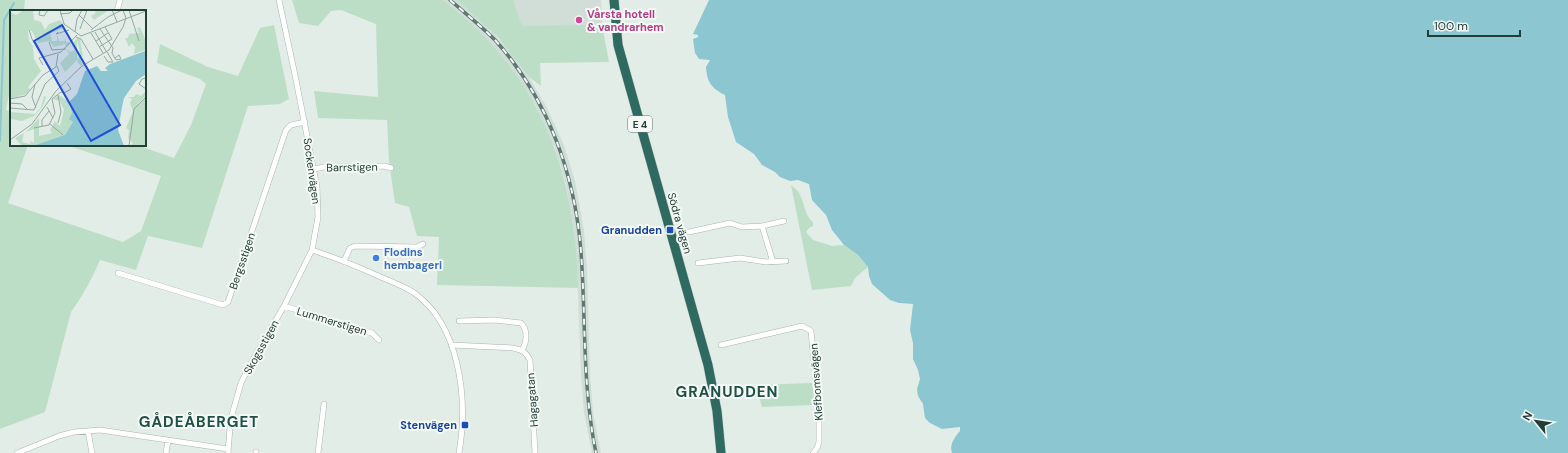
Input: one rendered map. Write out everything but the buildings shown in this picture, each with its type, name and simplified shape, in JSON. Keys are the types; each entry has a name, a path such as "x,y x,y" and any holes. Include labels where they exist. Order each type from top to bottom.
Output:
{"highway":[{"name":"Södra vägen","path":"614,0 618,45 708,365 717,411 721,453"}],"street":[{"path":"117,10 120,0"},
{"path":"120,0 121,10"},
{"name":"Sockenvägen","path":"279,0 317,187 318,216 312,250"},
{"name":"Bergsstigen","path":"118,273 223,305 228,302 285,133 291,125 305,122"},
{"name":"Barrstigen","path":"314,169 324,167 384,166 391,168"},
{"path":"689,232 730,224 742,227 762,226 784,221"},
{"path":"762,226 773,262"},
{"path":"344,261 350,248 355,246 417,247 424,244"},
{"path":"312,250 344,261 413,292 431,309 451,345 458,374 462,401 462,437 459,453"},
{"name":"Skogsstigen","path":"228,451 233,411 241,383 284,306 312,250"},
{"path":"698,263 740,258 773,262 786,261"},
{"name":"Lummerstigen","path":"284,306 372,333 379,340"},
{"path":"451,345 513,348 522,350 525,345 526,331 521,323 502,320 459,321"},
{"name":"Klefbomsvägen","path":"721,345 802,326 812,331 819,442 813,453"},
{"name":"Hagagatan","path":"522,350 527,354 530,360 535,453"},
{"path":"318,453 324,404"},
{"path":"17,453 59,436 74,432 100,430 228,451"},
{"path":"88,431 92,453"},
{"path":"166,453 168,441"}],"shaded area":[{"path":"443,0 457,0 488,27 508,49 529,77 545,104 564,145 575,181 584,230 587,269 590,374 593,412 601,453 592,453 584,413 574,231 566,184 555,148 537,108 512,69 482,34"},
{"path":"504,0 601,0 603,29 540,62"}],"green space":[{"path":"0,0 25,0 24,10 10,10 10,90 6,110 10,112 10,146 28,146 8,203 123,242 141,231 161,176 69,146 140,146 174,158 191,125 206,84 200,79 157,63 160,44 208,67 238,76 260,28 274,25 289,99 280,104 248,106 202,248 148,236 136,270 100,260 87,287 71,312 45,412 0,429"},
{"path":"292,0 443,0 481,33 514,72 532,99 558,158 567,189 573,221 578,288 437,285 439,237 417,236 409,207 395,203 389,162 387,120 318,118 314,91 378,97 376,24 341,10 331,11 318,26 299,23"},
{"path":"457,0 513,0 522,26 602,25 609,62 540,63 541,86 529,77 498,37"},
{"path":"791,185 798,191 802,198 806,213 813,222 813,226 806,232 813,240 832,246 844,245 858,255 868,267 855,278 851,286 812,290"},
{"path":"812,383 815,405 762,407 756,385"}],"water":[{"path":"709,0 1568,0 1568,453 952,453 951,447 954,438 960,431 960,427 942,429 930,423 925,418 923,404 918,396 917,389 920,379 913,359 913,343 910,330 913,304 899,303 890,300 872,284 868,267 858,255 844,245 832,230 826,215 812,200 809,184 798,180 790,181 780,177 775,172 762,165 754,154 736,142 728,117 725,95 713,87 707,77 706,67 710,60 699,59 695,53 693,39 698,37 698,35 693,34"}],"waterway":[{"path":"0,141 4,20 14,3"}],"railway":[{"path":"450,0 495,40 514,63 544,112 556,139 565,166 578,223 583,277 586,377 588,402 596,453"}],"place":[{"name":"Vårsta hotell & vandrarhem","path":"579,20"},
{"name":"Granudden","path":"670,230"},
{"name":"Flodins hembageri","path":"376,258"},
{"name":"Stenvägen","path":"465,425"}],"district":[{"name":"GRANUDDEN","path":"727,392"},
{"name":"GÅDEÅBERGET","path":"199,422"}]}
